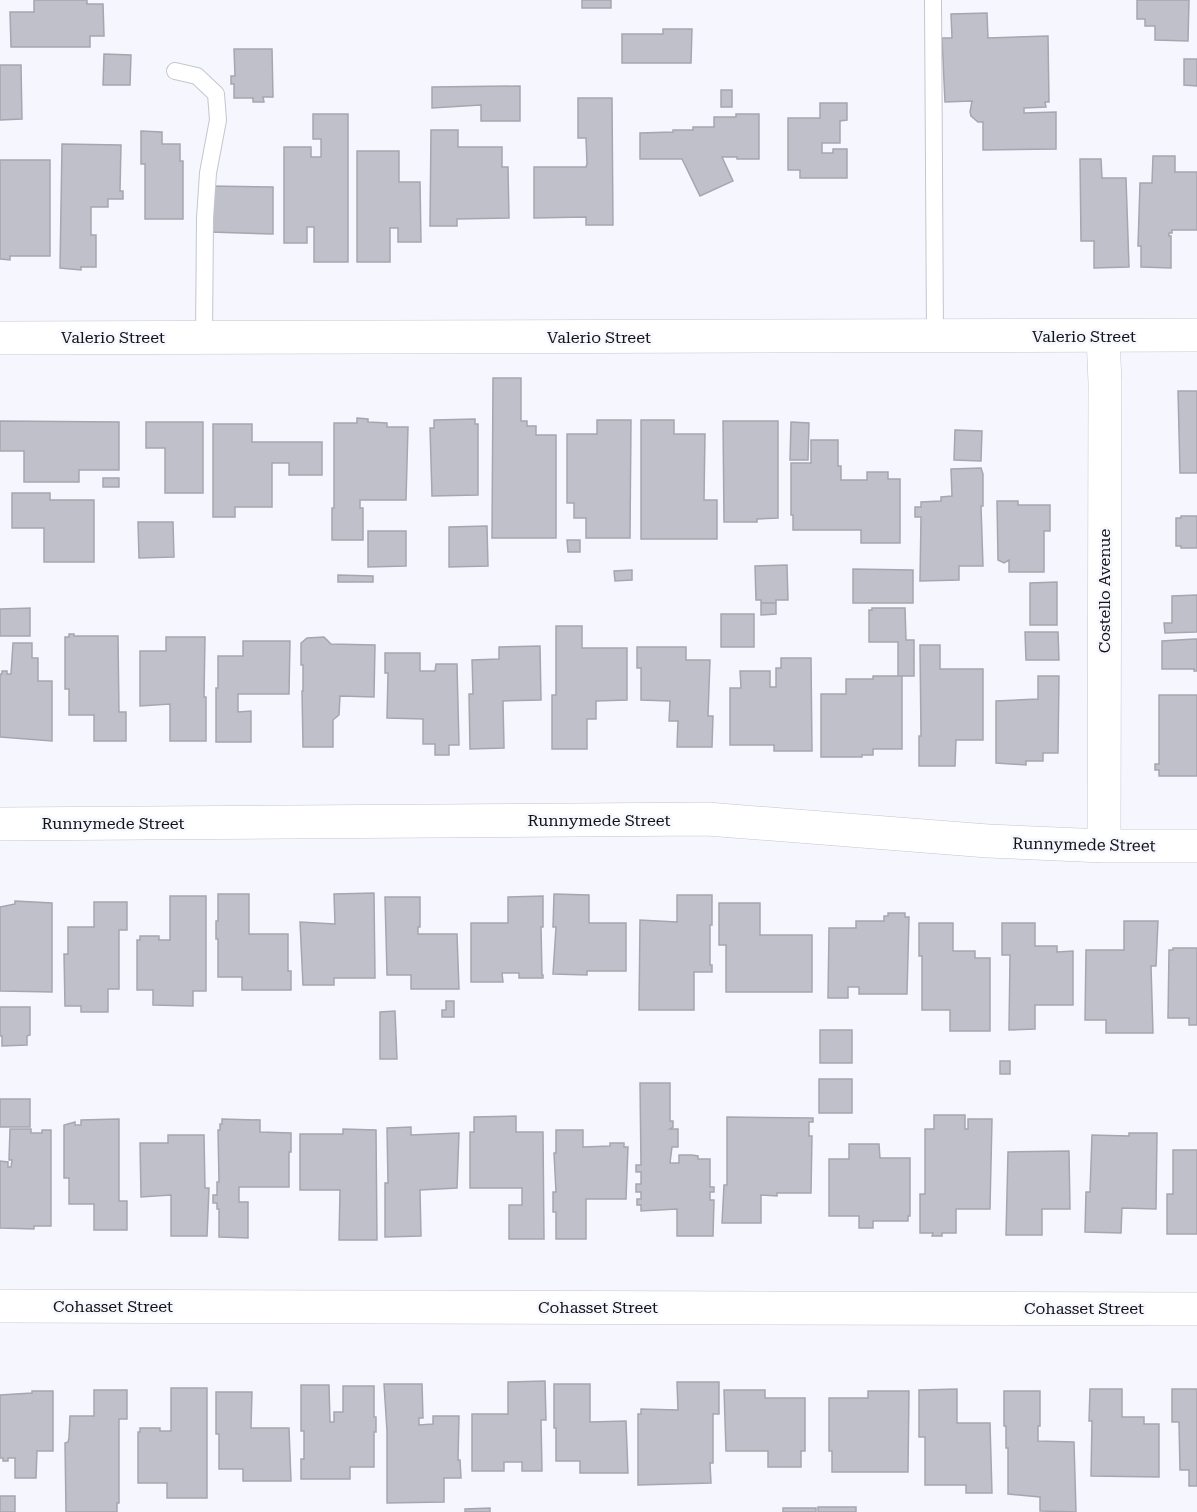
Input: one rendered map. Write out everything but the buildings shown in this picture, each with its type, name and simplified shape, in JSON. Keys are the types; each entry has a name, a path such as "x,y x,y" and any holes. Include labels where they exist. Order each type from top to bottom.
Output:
{"street":[{"name":"Valerio Street","path":"0,338 1197,335"},
{"name":"Costello Avenue","path":"1103,336 1105,383 1104,846"},
{"name":"Runnymede Street","path":"0,824 707,819 987,842 1197,846"},
{"name":"Cohasset Street","path":"0,1306 1197,1309"}],"lane":[{"path":"933,0 935,337"},
{"path":"175,72 197,76 216,94 218,120 208,173 205,218 204,337"}]}
